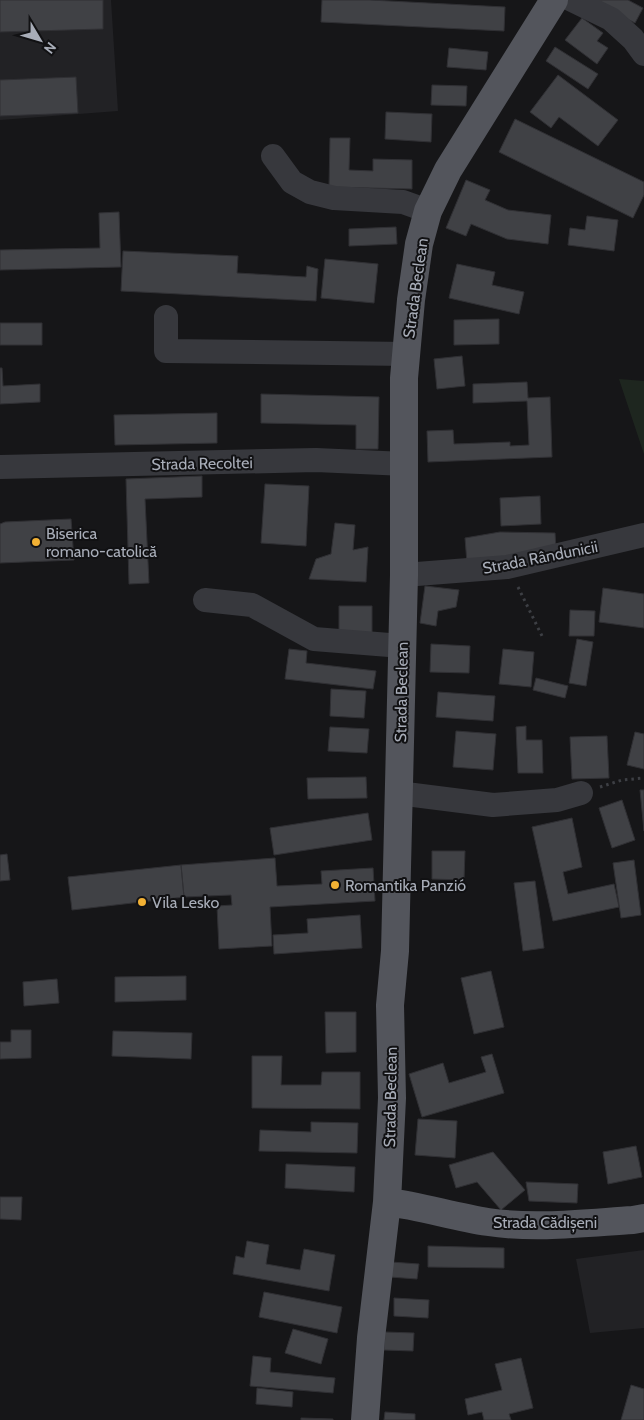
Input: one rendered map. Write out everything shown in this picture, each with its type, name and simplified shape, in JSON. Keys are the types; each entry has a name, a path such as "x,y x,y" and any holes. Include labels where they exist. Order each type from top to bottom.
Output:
{"main road":[{"name":"Strada Beclean","path":"365,1420 371,1338 387,1202 392,1098 390,1005 395,951 404,575 404,378 411,300 419,244 428,211 448,170 554,0"},
{"name":"Strada Cădișeni","path":"387,1202 405,1204 488,1222 542,1225 644,1218"}],"street":[{"path":"572,0 611,19 633,39 644,54"},
{"path":"273,156 292,182 310,192 334,198 402,202 428,211"},
{"path":"166,317 166,351 407,354"},
{"name":"Strada Recoltei","path":"0,467 316,460 405,464"},
{"name":"Strada Rândunicii","path":"404,575 507,566 644,535"},
{"path":"205,600 252,605 314,639 402,646"},
{"path":"398,793 493,805 557,800 581,793"}],"path":[{"path":"507,566 542,636"},
{"path":"581,793 622,780 644,778"}],"shaded area":[{"path":"0,0 111,0 118,111 0,120"},
{"path":"619,379 644,381 644,454"},
{"path":"644,1250 644,1328 590,1333 576,1259"}],"building":[{"path":"0,0 103,0 103,29 0,32"},
{"path":"322,0 370,0 505,7 504,31 321,22"},
{"path":"590,0 628,0 643,8 635,23"},
{"path":"582,18 603,33 597,41 608,48 597,64 565,40"},
{"path":"555,47 598,74 588,89 546,61"},
{"path":"449,48 488,52 486,70 447,67"},
{"path":"558,75 618,120 598,146 559,117 551,128 530,112"},
{"path":"76,77 78,113 0,116 0,80"},
{"path":"432,85 467,86 466,106 431,105"},
{"path":"386,112 432,114 431,142 385,139"},
{"path":"515,119 644,182 644,195 633,218 499,152"},
{"path":"330,138 350,138 349,170 373,171 373,159 412,160 412,189 329,187"},
{"path":"466,180 490,190 485,200 508,210 551,215 548,244 507,239 471,224 466,236 446,228"},
{"path":"119,212 121,267 0,270 0,250 100,248 99,213"},
{"path":"587,216 618,220 614,251 568,245 570,228 585,230"},
{"path":"396,227 397,244 349,246 349,229"},
{"path":"123,251 238,256 237,273 306,277 307,266 318,269 316,301 121,291"},
{"path":"325,259 378,264 374,303 321,298"},
{"path":"457,264 495,272 492,285 524,292 519,314 449,298"},
{"path":"499,319 499,344 454,345 454,320"},
{"path":"0,323 42,323 42,345 0,345"},
{"path":"462,356 465,386 437,389 434,359"},
{"path":"0,368 2,368 3,386 40,384 40,402 0,404"},
{"path":"527,382 528,398 550,397 552,457 428,462 427,431 453,430 454,444 510,442 510,446 529,445 527,401 473,403 473,384"},
{"path":"261,394 379,397 378,449 356,449 356,425 261,423"},
{"path":"217,413 217,443 115,445 114,415"},
{"path":"202,476 202,497 145,499 149,583 129,584 126,479"},
{"path":"265,484 309,486 306,546 261,543"},
{"path":"540,496 541,524 501,526 500,498"},
{"name":"Biserica romano-catolică","path":"71,519 74,560 0,563 0,524 5,522"},
{"path":"335,523 355,525 353,550 368,547 366,582 309,579 316,559 331,554"},
{"path":"500,532 555,533 556,550 467,563 465,538"},
{"path":"425,586 459,590 456,607 438,611 436,626 420,623"},
{"path":"603,588 644,594 644,628 599,622"},
{"path":"339,606 372,606 372,636 339,635"},
{"path":"570,610 595,611 594,636 569,636"},
{"path":"577,639 593,642 586,686 569,683"},
{"path":"431,644 470,646 469,673 430,672"},
{"path":"289,649 307,651 306,663 376,671 373,689 285,679"},
{"path":"503,649 534,652 531,687 499,684"},
{"path":"536,678 568,686 565,698 533,690"},
{"path":"331,689 366,691 364,718 330,716"},
{"path":"438,692 495,696 493,721 436,717"},
{"path":"526,726 526,740 542,740 543,773 518,773 516,727"},
{"path":"330,727 369,729 367,753 328,751"},
{"path":"456,731 496,734 493,770 453,767"},
{"path":"635,732 644,734 644,769 627,765"},
{"path":"607,736 609,778 572,779 570,737"},
{"path":"366,777 367,798 308,799 307,778"},
{"path":"640,790 644,790 644,831"},
{"path":"622,800 635,840 612,848 599,808"},
{"path":"368,813 372,840 274,855 270,828"},
{"path":"572,818 582,867 563,872 568,894 614,884 619,907 553,921 532,827"},
{"path":"432,851 465,851 464,880 432,879"},
{"path":"7,854 10,880 0,881 0,855"},
{"path":"275,858 277,886 322,884 321,871 373,868 375,901 270,907 272,946 219,949 217,906 232,905 231,895 184,897 181,865"},
{"path":"634,860 641,915 621,918 613,863"},
{"path":"181,865 184,897 72,910 68,877"},
{"path":"535,881 544,948 523,951 514,883"},
{"path":"360,915 362,948 274,954 273,935 308,933 307,919"},
{"path":"491,971 504,1027 474,1034 461,978"},
{"path":"186,976 186,1000 115,1002 115,977"},
{"path":"57,979 59,1003 24,1006 23,982"},
{"path":"325,1012 356,1012 356,1052 326,1053"},
{"path":"11,1030 31,1030 31,1058 0,1059 0,1042 11,1042"},
{"path":"113,1031 192,1033 191,1059 112,1056"},
{"path":"492,1054 504,1093 422,1117 409,1074 443,1063 449,1083 486,1072 481,1057"},
{"path":"252,1056 282,1056 281,1085 321,1085 322,1072 360,1072 360,1109 252,1108"},
{"path":"418,1119 457,1121 455,1158 415,1155"},
{"path":"311,1122 358,1123 357,1153 259,1151 260,1130 311,1132"},
{"path":"636,1146 642,1177 608,1184 603,1152"},
{"path":"493,1152 525,1190 501,1210 477,1182 456,1188 449,1165"},
{"path":"286,1164 355,1167 354,1192 285,1188"},
{"path":"526,1182 578,1184 577,1203 529,1201"},
{"path":"0,1197 22,1197 21,1220 0,1219"},
{"path":"247,1241 269,1245 266,1264 300,1270 304,1249 335,1255 329,1291 233,1274 236,1256 244,1258"},
{"path":"428,1246 504,1248 504,1268 428,1267"},
{"path":"391,1262 419,1264 417,1279 390,1277"},
{"path":"264,1292 342,1307 337,1333 259,1317"},
{"path":"394,1298 429,1300 428,1318 394,1316"},
{"path":"293,1329 328,1339 321,1364 285,1353"},
{"path":"385,1332 414,1333 413,1351 384,1350"},
{"path":"253,1356 271,1358 270,1372 335,1378 333,1393 250,1386"},
{"path":"521,1358 533,1408 509,1414 511,1420 484,1420 482,1412 468,1415 465,1399 502,1390 495,1364"},
{"path":"631,1385 644,1389 644,1420 621,1420"},
{"path":"257,1388 293,1392 292,1407 256,1404"},
{"path":"385,1412 415,1414 415,1420 384,1420"},
{"path":"301,1418 333,1419 333,1420 301,1420"}],"place":[{"name":"Biserica romano-catolică","path":"36,542"},
{"name":"Romantika Panzió","path":"335,885"},
{"name":"Vila Lesko","path":"142,902"}]}
